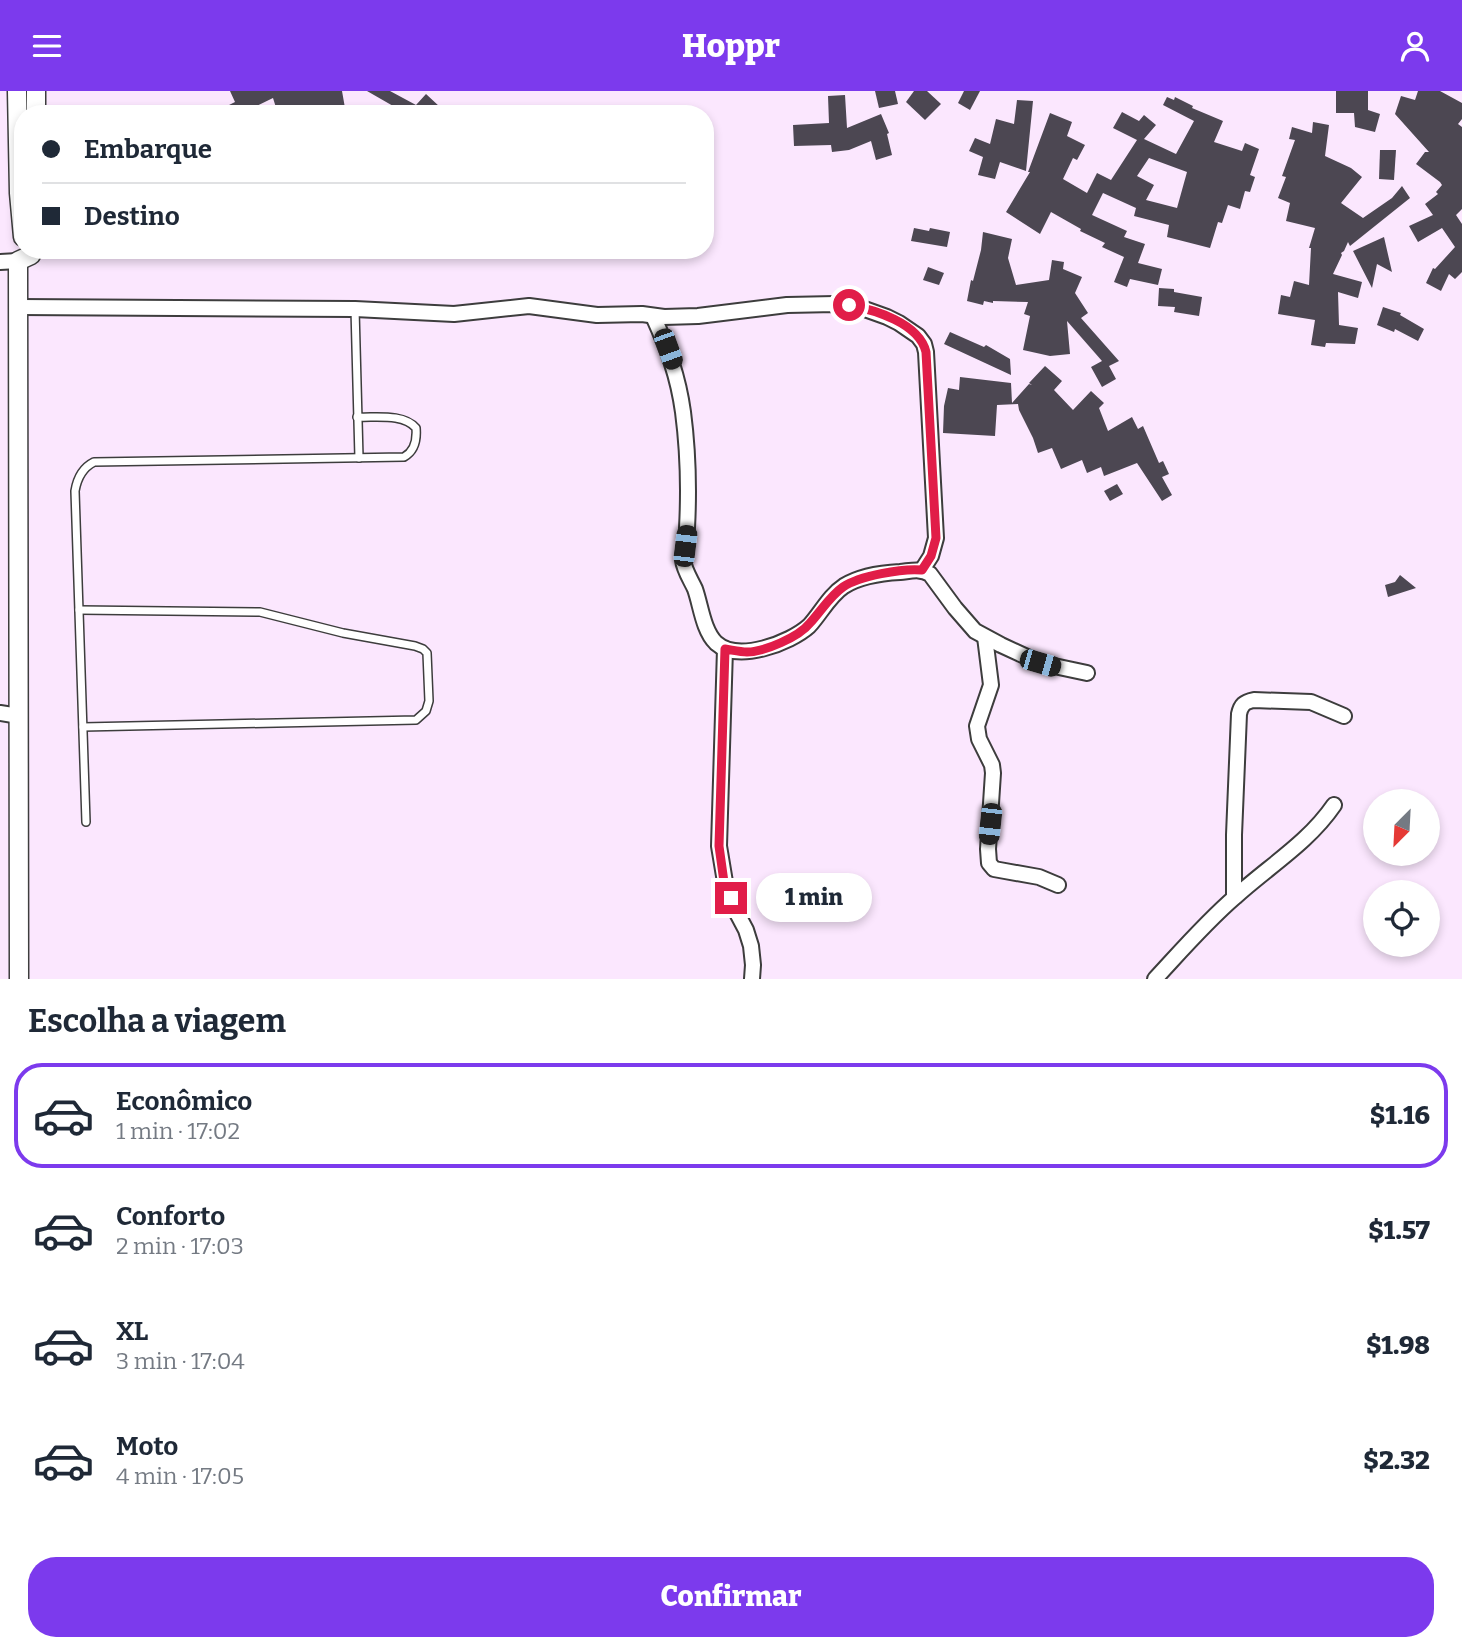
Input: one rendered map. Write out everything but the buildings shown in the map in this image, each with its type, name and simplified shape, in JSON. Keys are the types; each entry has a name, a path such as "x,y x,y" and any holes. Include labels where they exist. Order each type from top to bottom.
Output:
{"street":[{"path":"19,979 19,307 27,259"},
{"path":"19,307 355,309 454,314 529,306 597,315 698,316 805,304 849,305 887,317 909,328 924,344 936,538 931,556 922,570"},
{"path":"653,316 676,372 683,413 688,489 684,565 707,627 713,639 725,649 757,651 808,627 836,592 855,580 916,569 932,577 968,623 985,637 1040,663 1087,673"},
{"path":"985,637 991,685 977,726 979,739 992,765 993,773 989,863 994,869 1039,877 1058,885"},
{"path":"725,649 719,846 724,882 751,946 752,979"},
{"path":"1234,897 1234,835 1241,707 1247,701 1254,700 1302,701 1345,716"},
{"path":"0,713 19,716"},
{"path":"1155,979 1234,897 1319,826 1334,805"}],"lane":[{"path":"355,309 359,458"},
{"path":"86,822 75,491 80,475 94,462 404,457 413,450 417,434 414,425 400,419 357,417"},
{"path":"79,610 260,612 342,633 415,646 427,653 429,701 426,711 416,720 83,727"}],"route":[{"path":"731,898 724,882 719,846 725,649 757,651 798,633 808,627 836,592 855,580 882,573 922,570 931,556 936,538 924,344 909,328 873,311 849,305"}]}
